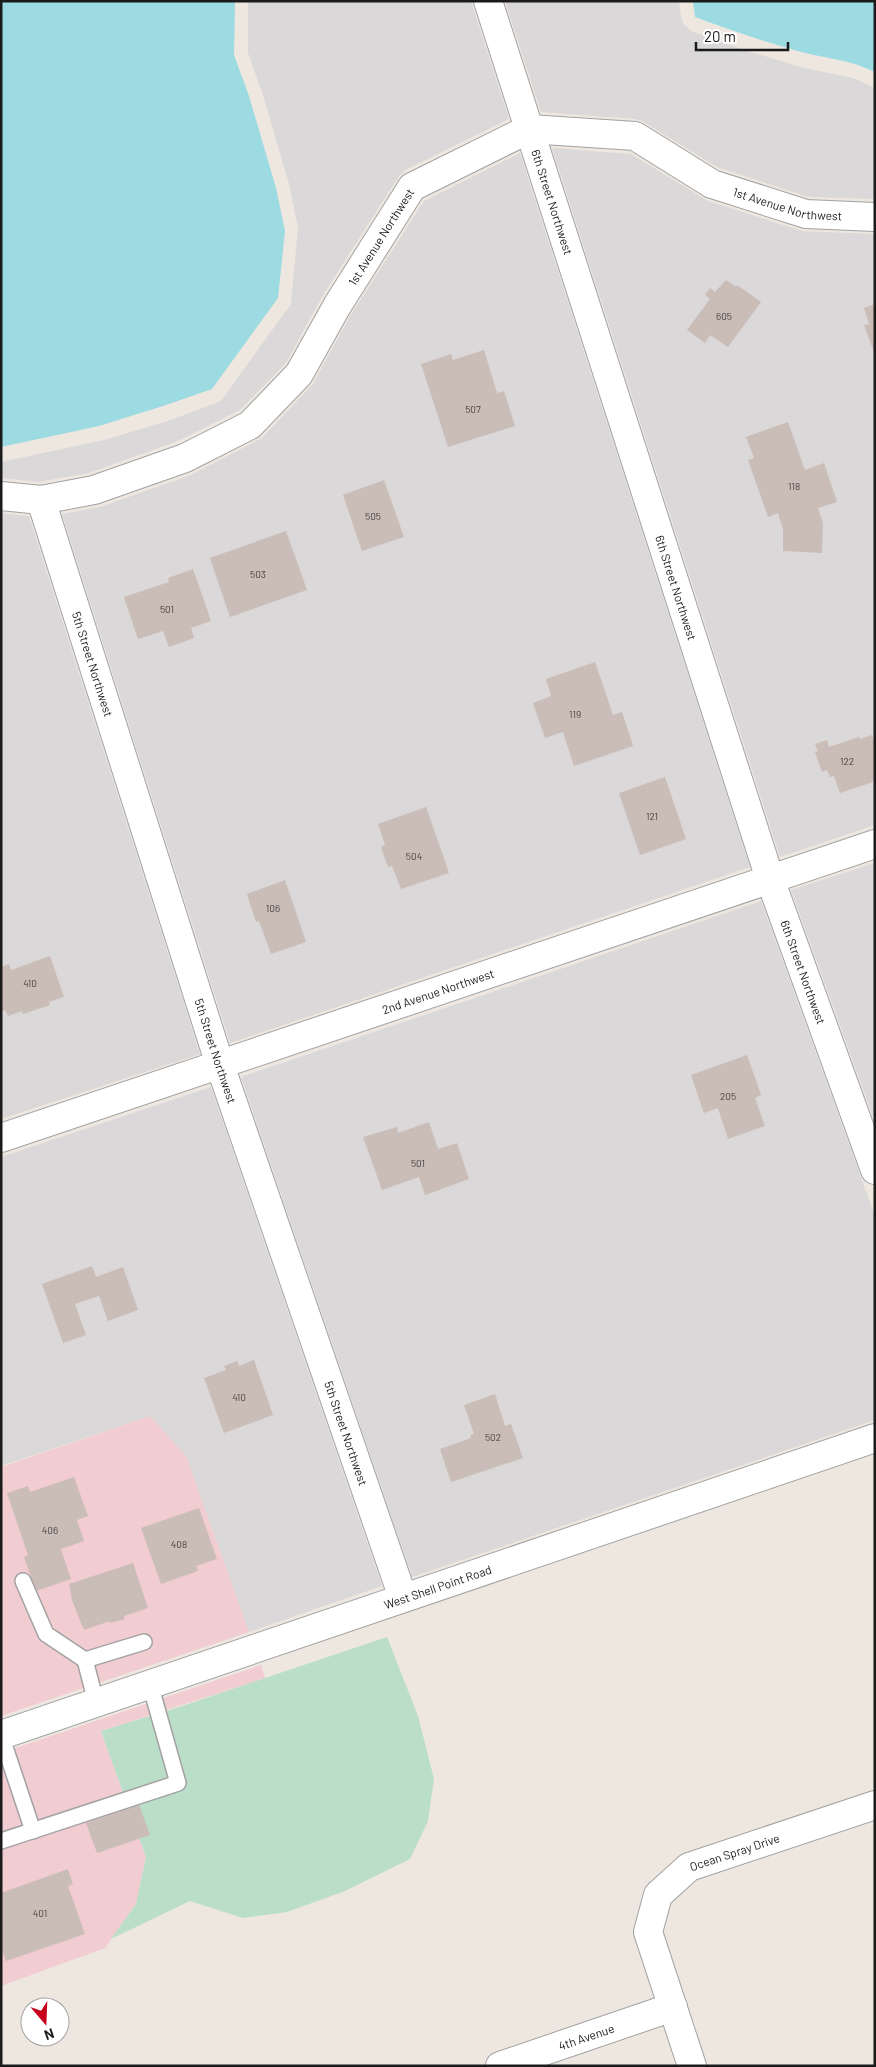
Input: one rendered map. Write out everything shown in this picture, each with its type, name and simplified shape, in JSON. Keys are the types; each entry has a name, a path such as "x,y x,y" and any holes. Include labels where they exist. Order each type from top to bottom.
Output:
{"street":[{"name":"6th Street Northwest","path":"488,1 770,879 875,1170"},
{"name":"1st Avenue Northwest","path":"1,496 41,500 94,490 185,458 250,425 299,374 337,306 412,186 529,129 635,136 712,184 806,214 875,217"},
{"name":"5th Street Northwest","path":"41,500 220,1065 403,1598"},
{"name":"2nd Avenue Northwest","path":"1,1138 875,844"},
{"name":"West Shell Point Road","path":"1,1735 875,1438"},
{"name":"Ocean Spray Drive","path":"692,2066 648,1932 658,1895 689,1867 875,1804"},
{"name":"4th Avenue","path":"500,2066 673,2007"}],"lane":[{"path":"23,1581 46,1634 85,1660 96,1702"},
{"path":"85,1660 144,1642"},
{"path":"1,1841 178,1783 150,1684"},
{"path":"1,1735 33,1831"}],"shaded area":[{"path":"248,1 471,1 509,119 405,170 399,176 323,295 286,363 240,410 178,441 89,473 38,482 1,478 1,462 104,440 168,421 221,401 291,304 298,228 289,184 262,92 248,53"},
{"path":"505,1 679,1 684,25 691,31 738,48 804,68 853,78 875,88 875,199 808,197 717,167 642,121 635,119 541,112"},
{"path":"552,148 631,154 708,201 802,231 875,234 875,825 780,857"},
{"path":"520,153 750,867 230,1043 62,514 100,507 191,475 262,438 313,384 350,316 424,201"},
{"path":"1,513 29,516 200,1054 1,1119"},
{"path":"875,863 875,1122 791,890"},
{"path":"761,901 875,1216 875,1420 412,1577 241,1077"},
{"path":"211,1087 382,1586 249,1632 186,1456 150,1416 1,1466 1,1157"},
{"path":"150,1416 186,1456 249,1632 1,1716 1,1467"},
{"path":"261,1665 265,1678 101,1731 146,1857 136,1904 105,1948 1,1986 1,1753"}],"green space":[{"path":"387,1637 418,1716 434,1779 428,1821 410,1859 345,1891 287,1912 243,1918 190,1901 111,1939 136,1904 146,1857 101,1731 182,1706"}],"water":[{"path":"1,1 235,1 234,55 249,96 276,188 285,231 278,298 212,389 99,426 1,447"},
{"path":"693,1 875,1 875,72 848,62 777,45 695,17"}],"building":[{"path":"726,280 736,287 737,285 761,302 728,347 710,335 705,343 687,330 710,299 705,295 710,288 715,292"},
{"path":"875,304 875,355 864,325 869,324 864,308"},
{"path":"484,350 497,393 504,391 515,426 448,447 421,364 451,354 453,360"},
{"path":"788,422 805,470 824,463 837,502 818,508 823,523 822,553 783,551 783,529 778,513 768,517 748,460 754,458 746,437"},
{"path":"384,480 404,537 362,551 343,495"},
{"path":"286,531 307,590 230,617 210,558"},
{"path":"193,569 211,621 191,628 194,638 169,647 163,631 138,639 124,597 169,582 168,578"},
{"path":"595,662 613,715 622,712 633,746 574,766 563,732 545,738 533,703 551,696 546,679"},
{"path":"872,735 875,744 875,780 840,793 834,776 830,777 827,770 822,772 815,752 818,751 815,744 827,740 829,747 859,737 860,739"},
{"path":"665,777 686,839 640,855 619,793"},
{"path":"426,807 449,873 401,889 392,866 388,867 381,847 385,845 378,824"},
{"path":"285,880 306,942 271,954 259,921 256,922 247,894"},
{"path":"50,956 64,997 49,1002 50,1005 23,1014 22,1011 8,1016 5,1010 1,1011 1,967 9,964 11,970"},
{"path":"747,1055 761,1095 755,1098 765,1126 728,1139 718,1108 704,1113 691,1075"},
{"path":"429,1122 438,1149 457,1143 469,1179 425,1195 419,1177 382,1190 363,1137 397,1127 398,1133"},
{"path":"92,1266 96,1277 123,1267 138,1310 108,1321 99,1296 75,1304 86,1335 63,1343 42,1284"},
{"path":"254,1360 273,1415 224,1433 204,1378 226,1370 224,1366 237,1361 239,1366"},
{"path":"495,1394 505,1426 511,1424 523,1458 451,1482 440,1449 471,1438 470,1435 474,1434 464,1405"},
{"path":"74,1477 88,1516 77,1520 84,1541 61,1549 71,1579 36,1591 24,1557 28,1555 7,1493 28,1486 30,1492"},
{"path":"199,1508 217,1559 196,1566 198,1571 161,1584 141,1528"},
{"path":"133,1563 148,1608 124,1616 125,1619 110,1623 110,1621 84,1630 72,1600 69,1584"},
{"path":"139,1805 150,1835 97,1853 86,1823"},
{"path":"68,1869 73,1884 68,1886 85,1934 6,1961 1,1946 1,1893"}]}
